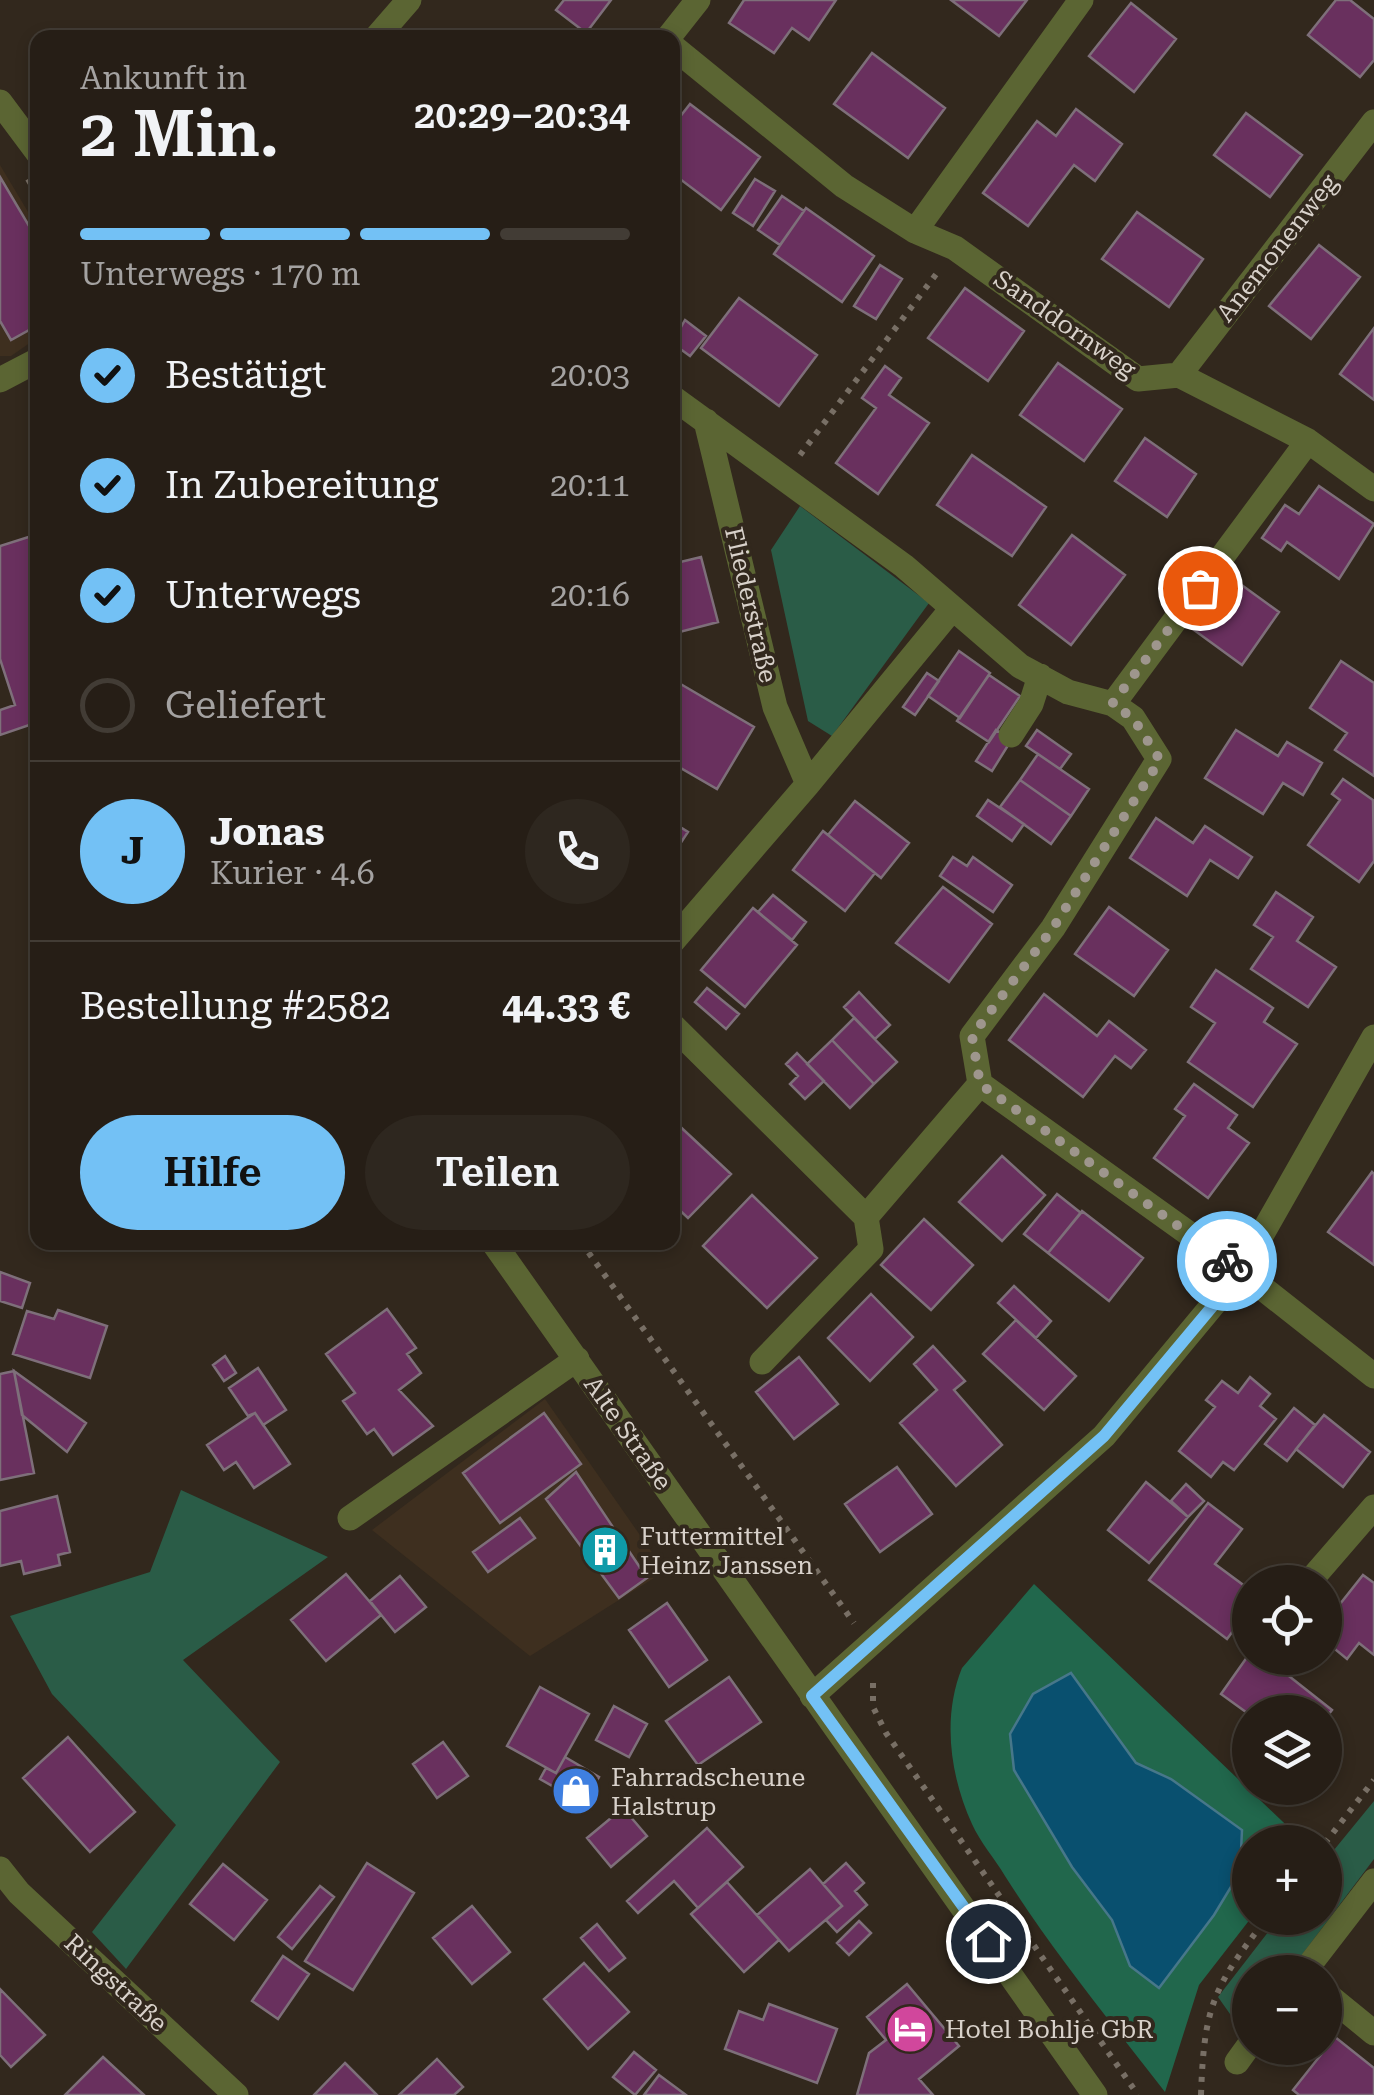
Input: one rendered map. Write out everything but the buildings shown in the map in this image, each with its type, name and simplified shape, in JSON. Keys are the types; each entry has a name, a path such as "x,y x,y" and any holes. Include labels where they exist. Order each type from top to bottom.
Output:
{"street":[{"path":"383,30 409,0"},
{"path":"674,30 698,0"},
{"path":"915,231 1081,0"},
{"name":"Sanddornweg","path":"680,53 844,186 915,231 955,248 1138,379 1179,375 1308,442 1374,489"},
{"path":"0,102 30,142"},
{"name":"Anemonenweg","path":"1179,375 1374,122"},
{"path":"0,380 30,364"},
{"path":"680,403 904,566 1020,666 1068,692 1112,704 1133,718 1160,760 1053,928 972,1036 980,1084 1242,1271 1374,1376"},
{"name":"Fliederstraße","path":"706,421 775,707 808,784"},
{"path":"1112,704 1308,442"},
{"path":"680,933 951,610"},
{"path":"1011,735 1031,704 1040,676"},
{"path":"680,1034 866,1216 871,1249 762,1362"},
{"path":"812,1696 1104,1436 1242,1271 1374,1038"},
{"path":"866,1216 980,1084"},
{"name":"Alte Straße","path":"500,1250 1095,2095"},
{"name":"Alte Straße","path":"350,1518 577,1359"},
{"path":"1324,1565 1374,1506"},
{"name":"Ringstraße","path":"0,1869 20,1893 236,2095"},
{"path":"1317,1955 1374,1881"},
{"path":"1342,2007 1374,2032"}],"path":[{"path":"782,478 955,248"},
{"path":"587,1250 859,1630"},
{"path":"886,1732 1138,2095"},
{"path":"1339,1825 1374,1780"},
{"path":"1200,2095 1204,2024 1214,1994 1255,1935"}],"shaded area":[{"path":"0,165 30,215 30,343 11,356 0,356"},
{"path":"545,1399 665,1571 530,1656 372,1530"}],"green space":[{"path":"800,506 929,603 832,736 808,721 771,550"},
{"path":"181,1490 328,1557 183,1660 280,1762 126,1969 92,1932 176,1825 52,1694 10,1616 150,1572"},
{"path":"1034,1584 1232,1773 1232,1805 1265,1805 1286,1825 1234,1825 1171,1779 1136,1763 1071,1673 1014,1770 1072,1867 1112,1920 1130,1966 1214,1915 1232,1885 1232,1935 1238,1935 1199,1985 1165,2092 1043,1932 972,1824 958,1786 951,1746 956,1687 962,1668"},
{"path":"1374,1801 1374,1859 1342,1902 1342,1840"},
{"path":"1266,1935 1317,1935 1302,1955 1250,1955"},
{"path":"1232,1979 1232,2015 1230,2014 1218,1997"}],"water":[{"path":"1071,1673 1136,1763 1171,1779 1235,1825 1232,1825 1232,1885 1159,1988 1130,1966 1112,1920 1072,1867 1014,1770 1010,1734 1033,1694"}],"way so far":[{"path":"1200,588 1112,704 1133,718 1160,760 1053,928 972,1036 980,1084 1227,1261"}],"place":[{"name":"Futtermittel Heinz Janssen","path":"605,1550"},
{"name":"Fahrradscheune Halstrup","path":"576,1791"},
{"name":"Hotel Bohlje GbR","path":"910,2029"}],"route":[{"path":"988,1941 812,1696 1104,1436 1242,1271 1227,1261"}]}
